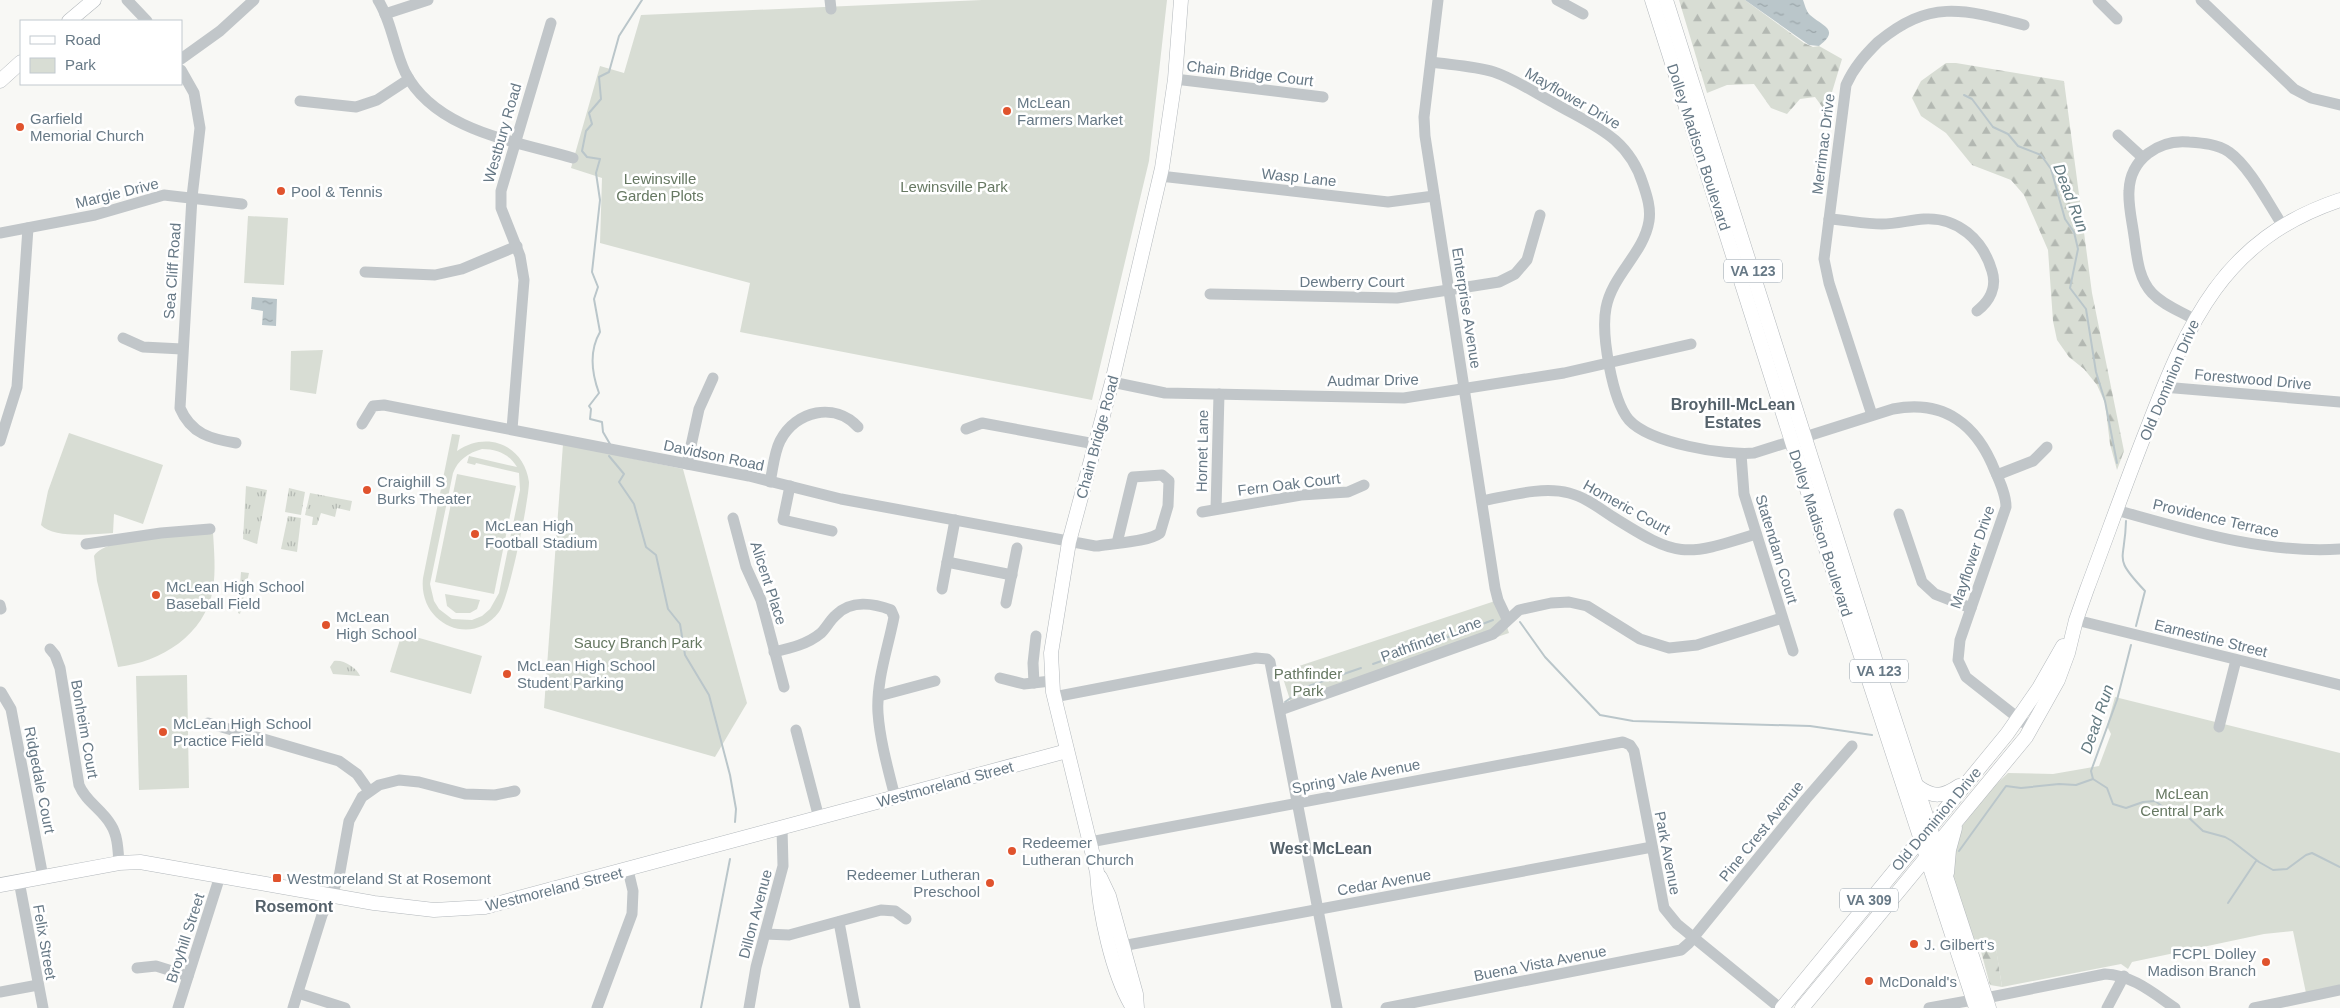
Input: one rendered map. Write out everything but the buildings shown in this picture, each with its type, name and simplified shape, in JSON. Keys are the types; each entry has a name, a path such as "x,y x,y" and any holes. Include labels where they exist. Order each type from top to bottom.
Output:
{"main road":[{"path":"70,20 94,0"},
{"name":"Chain Bridge Road","path":"1133,1008 1124,991 1098,898 1097,872 1051,681 1053,640 1069,542 1112,382 1160,176 1175,79 1181,0"},
{"name":"Dolley Madison Boulevard","path":"1652,0 1926,858 1941,885 1982,1004"},
{"name":"Dolley Madison Boulevard","path":"1666,0 1917,786 1935,847 1941,885 1963,971 1978,993 1982,1004"},
{"path":"0,81 20,63"},
{"name":"Old Dominion Drive","path":"1802,1008 2032,729 2060,675 2068,653 2076,620 2116,510 2163,387 2194,319 2215,289 2240,259 2283,226 2340,200"},
{"name":"Old Dominion Drive","path":"1781,1008 2018,719 2051,668 2076,620"},
{"name":"Westmoreland Street","path":"0,885 120,863 151,863 330,896 427,910 477,908 628,870 1068,751"},
{"path":"1917,786 1930,794 1940,796 1949,793 1970,779"},
{"path":"1909,880 1922,880 1941,885 1948,850 1958,820"},
{"name":"Chain Bridge Road","path":"1097,872 1109,896 1136,994 1137,1008"}],"street":[{"path":"128,0 146,20"},
{"path":"182,59 220,31 254,0"},
{"path":"378,0 409,80 430,104 453,120 573,158"},
{"path":"385,14 428,0"},
{"name":"Enterprise Avenue","path":"1438,0 1424,131 1495,588 1498,600 1507,618"},
{"path":"1557,0 1583,14"},
{"path":"2098,0 2117,19"},
{"path":"2202,0 2294,89 2311,98 2340,105"},
{"name":"Merrimac Drive","path":"1872,415 1825,267 1846,84 1858,63 1893,25 1902,18 1922,9 1946,6 2024,25"},
{"name":"Westbury Road","path":"512,430 524,280 516,246 504,217 500,199 515,141 551,23"},
{"name":"Mayflower Drive","path":"1431,62 1482,69 1508,78 1605,132 1631,155 1637,165 1647,196 1649,221 1642,240 1610,294 1604,332 1609,362 1620,405 1636,427 1645,433 1718,453 1741,454 1754,453 1893,409 1916,407 1930,408 1948,415 1966,425 1980,440 1997,475 2005,498 2005,513 1958,645 1961,670 1970,680 2032,729"},
{"name":"Sea Cliff Road","path":"182,72 194,93 200,116 192,197 180,399 184,416 201,434 236,443"},
{"name":"Chain Bridge Court","path":"1175,79 1323,97"},
{"path":"300,101 356,107 377,100 409,80"},
{"path":"2118,135 2142,157"},
{"path":"2194,319 2159,300 2152,294 2142,278 2128,191 2132,173 2142,157 2151,150 2172,142 2202,143 2223,149 2242,165 2283,226"},
{"name":"Wasp Lane","path":"1160,176 1388,202 1434,196"},
{"name":"Margie Drive","path":"0,233 95,216 154,196 175,195 242,204"},
{"name":"Dewberry Court","path":"1210,294 1397,298 1499,282 1515,274 1522,267 1531,251 1540,215"},
{"path":"1829,219 1882,224 1925,219 1945,221 1961,228 1976,239 1988,259 1993,274 1993,288 1988,303 1977,310"},
{"path":"0,441 14,404 18,378 28,228"},
{"path":"365,272 435,275 462,269 516,246"},
{"path":"123,338 143,347 182,349"},
{"name":"Audmar Drive","path":"1112,382 1165,393 1404,398 1564,373 1691,344"},
{"path":"687,464 699,410 713,378"},
{"name":"Forestwood Drive","path":"2163,387 2340,402"},
{"name":"Hornet Lane","path":"1216,509 1219,394"},
{"name":"Davidson Road","path":"362,424 370,410 378,404 626,454 634,453 790,486 841,499 1096,546 1117,543 1154,536 1160,533 1168,506 1169,483 1167,478 1162,476 1133,477 1117,543"},
{"path":"770,482 780,442 790,426 798,420 816,413 832,412 846,416 858,427"},
{"path":"966,429 982,423 1095,444"},
{"path":"1997,475 2033,462 2047,447"},
{"name":"Statendam Court","path":"1741,454 1744,494 1793,651"},
{"name":"Fern Oak Court","path":"1202,512 1301,495 1348,492 1364,485"},
{"path":"790,486 783,520 832,531"},
{"name":"Homeric Court","path":"1482,501 1545,491 1570,493 1591,502 1651,541 1662,546 1685,550 1709,548 1756,534"},
{"name":"Providence Terrace","path":"2116,510 2254,544 2305,550 2340,549"},
{"path":"1899,514 1922,582 1935,594 1971,608"},
{"name":"Alicent Place","path":"733,518 746,567 761,600 784,687"},
{"path":"942,589 955,520"},
{"path":"86,544 161,533 210,529"},
{"path":"1006,603 1017,548"},
{"path":"947,562 1012,575"},
{"name":"Pathfinder Lane","path":"1280,710 1493,634 1507,618 1522,609 1551,603 1580,604 1647,642 1662,647 1679,648 1697,645 1782,618"},
{"path":"774,652 812,639 822,632 835,615 851,606 873,605 891,610 894,617 878,696 882,742 895,797"},
{"name":"Earnestine Street","path":"2076,620 2340,685"},
{"path":"1034,684 1033,663 1036,636"},
{"name":"Bonheim Court","path":"50,649 55,655 60,668 79,785 89,801 111,824 117,839 120,863"},
{"path":"1054,697 1256,658 1267,658 1272,667 1337,1008"},
{"path":"2219,727 2236,660"},
{"path":"1000,678 1034,684 1051,681"},
{"path":"878,696 935,681"},
{"name":"Ridgedale Court","path":"1,692 11,708 42,877"},
{"path":"208,723 339,761 357,774 370,791"},
{"path":"796,730 819,818"},
{"name":"Spring Vale Avenue","path":"1090,842 1616,742 1628,743"},
{"name":"Park Avenue","path":"1628,743 1634,751 1664,908 1674,920 1781,1008"},
{"name":"Pine Crest Avenue","path":"1694,937 1806,799 1852,746"},
{"path":"294,1008 322,915 339,877 352,812 370,791 388,782 399,780 419,782 465,794 495,794 515,791"},
{"name":"Dillon Avenue","path":"749,1008 756,967 783,866 782,828"},
{"name":"Cedar Avenue","path":"1122,946 1652,846"},
{"path":"597,1008 632,914 633,890 628,870"},
{"name":"Broyhill Street","path":"178,1008 220,876"},
{"name":"Felix Street","path":"19,881 43,1008"},
{"path":"765,934 789,935 888,910 895,911 906,919"},
{"path":"839,922 855,1008"},
{"name":"Buena Vista Avenue","path":"1386,1008 1672,953 1684,948 1694,937"},
{"path":"137,968 156,966 188,976"},
{"path":"1929,1008 1982,1004 2105,974 2124,976 2175,1008"},
{"path":"2107,1008 2124,976"},
{"path":"0,992 38,986"},
{"path":"2254,1008 2340,990"},
{"path":"298,993 344,1008"}],"green space":[{"name":"Lewinsville Park","path":"982,0 1167,0 1149,161 1092,400 740,332 750,283 600,243 602,178 571,168 600,66 624,73 641,15"},
{"path":"1679,0 1745,0 1804,43 1813,47 1819,46 1842,59 1826,112 1815,97 1800,99 1787,114 1771,108 1754,84 1727,85 1707,93"},
{"path":"1946,63 1956,63 2064,81 2092,293 2124,451 2117,470 2110,444 2105,403 2097,385 2084,369 2069,357 2057,340 2053,321 2048,250 2024,195 2011,180 1972,165 1946,133 1921,116 1912,98 1921,81"},
{"path":"248,216 288,218 284,285 244,283"},
{"path":"323,350 316,394 290,390 291,351"},
{"path":"69,433 163,465 143,524 114,514 113,533 86,535 55,532 41,525 48,491"},
{"path":"452,434 460,435 457,451 480,442 492,442 512,450 526,469 529,482 518,549 508,589 499,612 488,623 475,628 462,629 449,626 429,608 424,594 423,578","holes":["482,449 498,451 514,462 517,467 469,456 467,463 475,465 476,463 519,473 520,490 499,593 490,609 482,616 472,620 452,619 439,609 434,601 430,584 453,473 458,464 468,455"]},
{"name":"Saucy Branch Park","path":"563,444 683,469 747,703 715,757 544,708"},
{"name":"McLean High Football Stadium","path":"457,474 516,486 494,594 435,582"},
{"path":"246,486 267,490 257,544 243,539"},
{"path":"289,488 305,492 301,515 285,512"},
{"path":"310,493 352,501 350,511 337,508 335,517 321,513 317,525 312,525 313,517 305,515"},
{"path":"288,516 301,518 297,552 281,549"},
{"name":"McLean High School Baseball Field","path":"213,532 214,582 208,605 201,620 191,633 165,652 150,659 118,667 97,581 94,556 102,549 131,540"},
{"path":"241,572 249,573 240,614 238,613"},
{"path":"445,594 480,600 477,609 470,613 456,613 447,606"},
{"name":"Pathfinder Park","path":"1498,600 1509,633 1292,706 1281,672"},
{"path":"402,633 482,656 471,694 390,672"},
{"path":"334,661 341,661 349,665 360,676 333,674 330,667"},
{"name":"McLean High School Practice Field","path":"187,675 189,788 139,790 136,676"},
{"name":"McLean Central Park","path":"2115,697 2340,753 2340,988 2306,993 2293,931 2264,934 2132,962 2128,969 2121,964 2002,987 1995,943 1975,952 1953,875 1951,841 1987,793 2008,773 2053,774 2099,766 2111,734 2107,726"},
{"path":"1995,941 2002,987 1990,985 1979,944"}],"water":[{"path":"1745,0 1803,0 1809,13 1827,28 1829,36 1819,46 1809,45"},
{"path":"252,297 277,299 276,326 262,325 263,311 251,309"}],"waterway":[{"path":"610,444 603,432 602,422 590,419 591,409 589,406 599,393 593,362 594,347 600,332 594,299 598,287 592,272 600,200 596,173 600,159 587,157 582,151 586,131 592,124 589,113 601,99 599,77 609,72 619,36 642,0"},
{"name":"Dead Run","path":"1964,95 1972,99 1993,127 2008,134 2018,146 2041,155 2051,169 2065,219 2074,232 2078,249 2070,288 2086,309 2096,372 2105,401 2117,463"},
{"path":"609,456 624,474 619,482 634,504 646,547 656,555 668,609 680,624 685,655 709,695 730,775 736,809 735,822"},
{"name":"Dead Run","path":"2126,521 2123,552 2124,565 2145,591 2136,626"},
{"path":"1427,645 1493,620"},
{"path":"1520,622 1545,657 1600,715 1633,721 1810,726 1872,735"},
{"name":"Dead Run","path":"2131,645 2117,700 2091,771 2093,779 2107,788 2113,804 2126,808 2143,802 2155,801 2170,812 2186,815 2203,831 2232,841 2259,862 2273,870 2287,869 2306,855 2312,853 2340,867"},
{"path":"1373,664 1415,649"},
{"path":"1285,702 1306,687 1361,668"},
{"path":"1959,851 2006,786 2021,788 2059,784 2076,785 2093,779"},
{"path":"701,1008 730,859"},
{"path":"2228,903 2256,861"}],"place":[{"name":"McLean Farmers Market","path":"1007,111"},
{"name":"Garfield Memorial Church","path":"20,127"},
{"name":"Pool & Tennis","path":"281,191"},
{"name":"Craighill S Burks Theater","path":"367,490"},
{"name":"McLean High Football Stadium","path":"475,534"},
{"name":"McLean High School Baseball Field","path":"156,595"},
{"name":"McLean High School","path":"326,625"},
{"name":"McLean High School Student Parking","path":"507,674"},
{"name":"McLean High School Practice Field","path":"163,732"},
{"name":"Redeemer Lutheran Church","path":"1012,851"},
{"name":"Westmoreland St at Rosemont","path":"277,878"},
{"name":"Redeemer Lutheran Preschool","path":"990,883"},
{"name":"J. Gilbert's","path":"1914,944"},
{"name":"FCPL Dolley Madison Branch","path":"2266,962"},
{"name":"McDonald's","path":"1869,981"}],"district":[{"name":"Broyhill-McLean Estates","path":"1733,413"},
{"name":"West McLean","path":"1321,848"},
{"name":"Rosemont","path":"294,906"}],"park label":[{"name":"Lewinsville Garden Plots","path":"660,186"}]}
